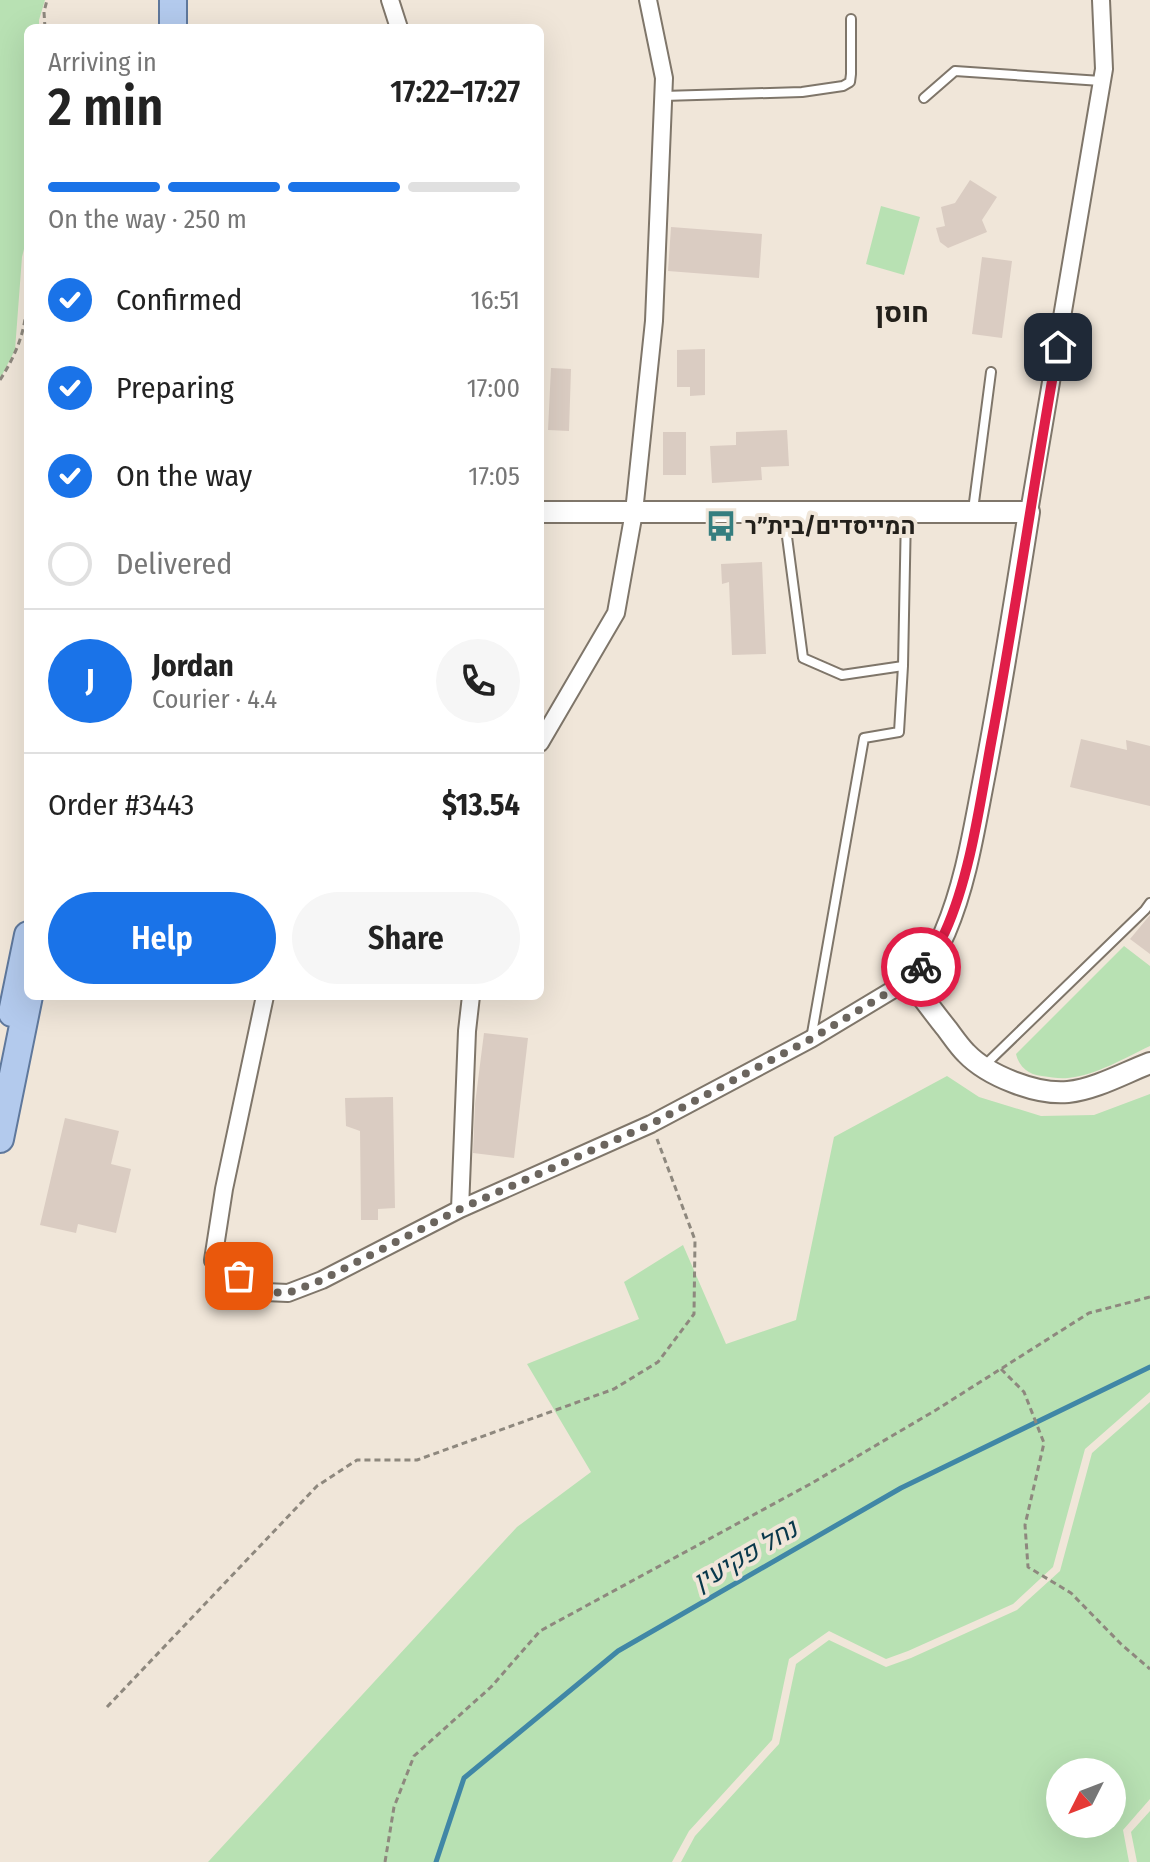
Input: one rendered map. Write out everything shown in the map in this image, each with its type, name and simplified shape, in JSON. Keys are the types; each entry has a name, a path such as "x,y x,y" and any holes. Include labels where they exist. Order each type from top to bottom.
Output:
{"main road":[{"path":"158,0 158,24"},
{"path":"173,0 173,24"},
{"path":"0,1069 24,954"},
{"path":"0,1139 28,1000"}],"street":[{"path":"390,0 398,24"},
{"path":"544,736 616,613 634,512 654,321 664,78 648,0"},
{"path":"264,1000 224,1189 213,1260 265,1292 288,1293 322,1280 460,1209 651,1124 811,1039 909,980 933,953 945,933 958,895 974,831 997,710 1104,69 1101,0"},
{"path":"544,512 1029,512"},
{"path":"909,980 966,1054 983,1067 1027,1086 1062,1092 1091,1086 1150,1063"},
{"path":"460,1209 471,1000"}],"lane":[{"path":"663,96 802,92 843,86 850,82 851,74 851,19"},
{"path":"924,98 955,71 1102,81"},
{"path":"973,512 991,372"},
{"path":"784,512 803,658 842,675 903,666"},
{"path":"811,1039 864,738 899,732 906,512"},
{"path":"983,1067 1150,903"}],"path":[{"path":"45,24 47,0"},
{"path":"0,380 20,340 24,321"},
{"path":"107,1707 317,1486 357,1460 417,1460 614,1389 658,1362 694,1314 695,1240 651,1124"},
{"path":"385,1862 394,1807 414,1756 491,1687 540,1631 812,1483 936,1410 1089,1313 1150,1297"},
{"path":"1001,1369 1024,1392 1044,1443 1025,1525 1028,1567 1071,1593 1150,1669"}],"green space":[{"path":"0,0 45,0 39,24 24,24 24,249 15,350 0,379"},
{"path":"881,206 920,217 904,275 866,264"},
{"path":"1124,946 1150,966 1150,1046 1079,1076 1055,1078 1025,1070 1016,1054"},
{"path":"947,1076 979,1097 1041,1116 1094,1115 1150,1094 1150,1392 1085,1449 1053,1567 1013,1604 886,1659 829,1631 789,1659 772,1740 689,1831 672,1862 208,1862 517,1527 591,1472 527,1364 639,1319 624,1282 683,1245 726,1344 796,1320 834,1137"},
{"path":"1150,1402 1150,1799 1126,1827 1126,1758 1046,1758 1046,1838 1124,1838 1129,1862 681,1862 695,1836 779,1744 796,1664 829,1640 886,1667 1017,1610 1060,1571 1092,1453"},
{"path":"1150,1811 1150,1862 1137,1862 1131,1832"}],"building":[{"path":"970,180 997,197 982,220 987,232 948,248 940,242 936,228 945,226 941,207 955,203"},
{"path":"671,227 762,234 759,278 668,271"},
{"path":"982,257 1012,261 1002,338 972,334"},
{"path":"705,349 705,395 690,396 690,387 677,387 677,350"},
{"path":"551,368 571,369 569,431 548,430"},
{"path":"787,430 789,466 761,467 762,480 712,483 710,446 736,445 736,432"},
{"path":"663,432 686,432 686,475 663,475"},
{"path":"762,562 766,654 732,655 729,582 722,584 721,564"},
{"path":"1081,739 1127,750 1126,740 1150,746 1150,806 1070,787"},
{"path":"1150,915 1150,954 1130,939"},
{"path":"484,1033 528,1038 514,1158 473,1153 475,1104"},
{"path":"393,1097 395,1208 378,1209 378,1220 361,1220 360,1131 346,1126 345,1098"},
{"path":"65,1118 119,1131 111,1164 131,1169 116,1233 78,1224 76,1233 40,1225"}],"waterway":[{"name":"נחל פקיעין","path":"436,1862 464,1778 618,1651 901,1488 1150,1367"}],"way so far":[{"path":"239,1276 265,1292 288,1293 322,1280 460,1209 651,1124 811,1039 909,980 921,967"}],"place":[{"name":"המייסדים/בית״ר","path":"721,526"}],"district":[{"name":"חוסן","path":"902,312"}],"route":[{"path":"921,967 945,933 974,831 1058,347"}]}
